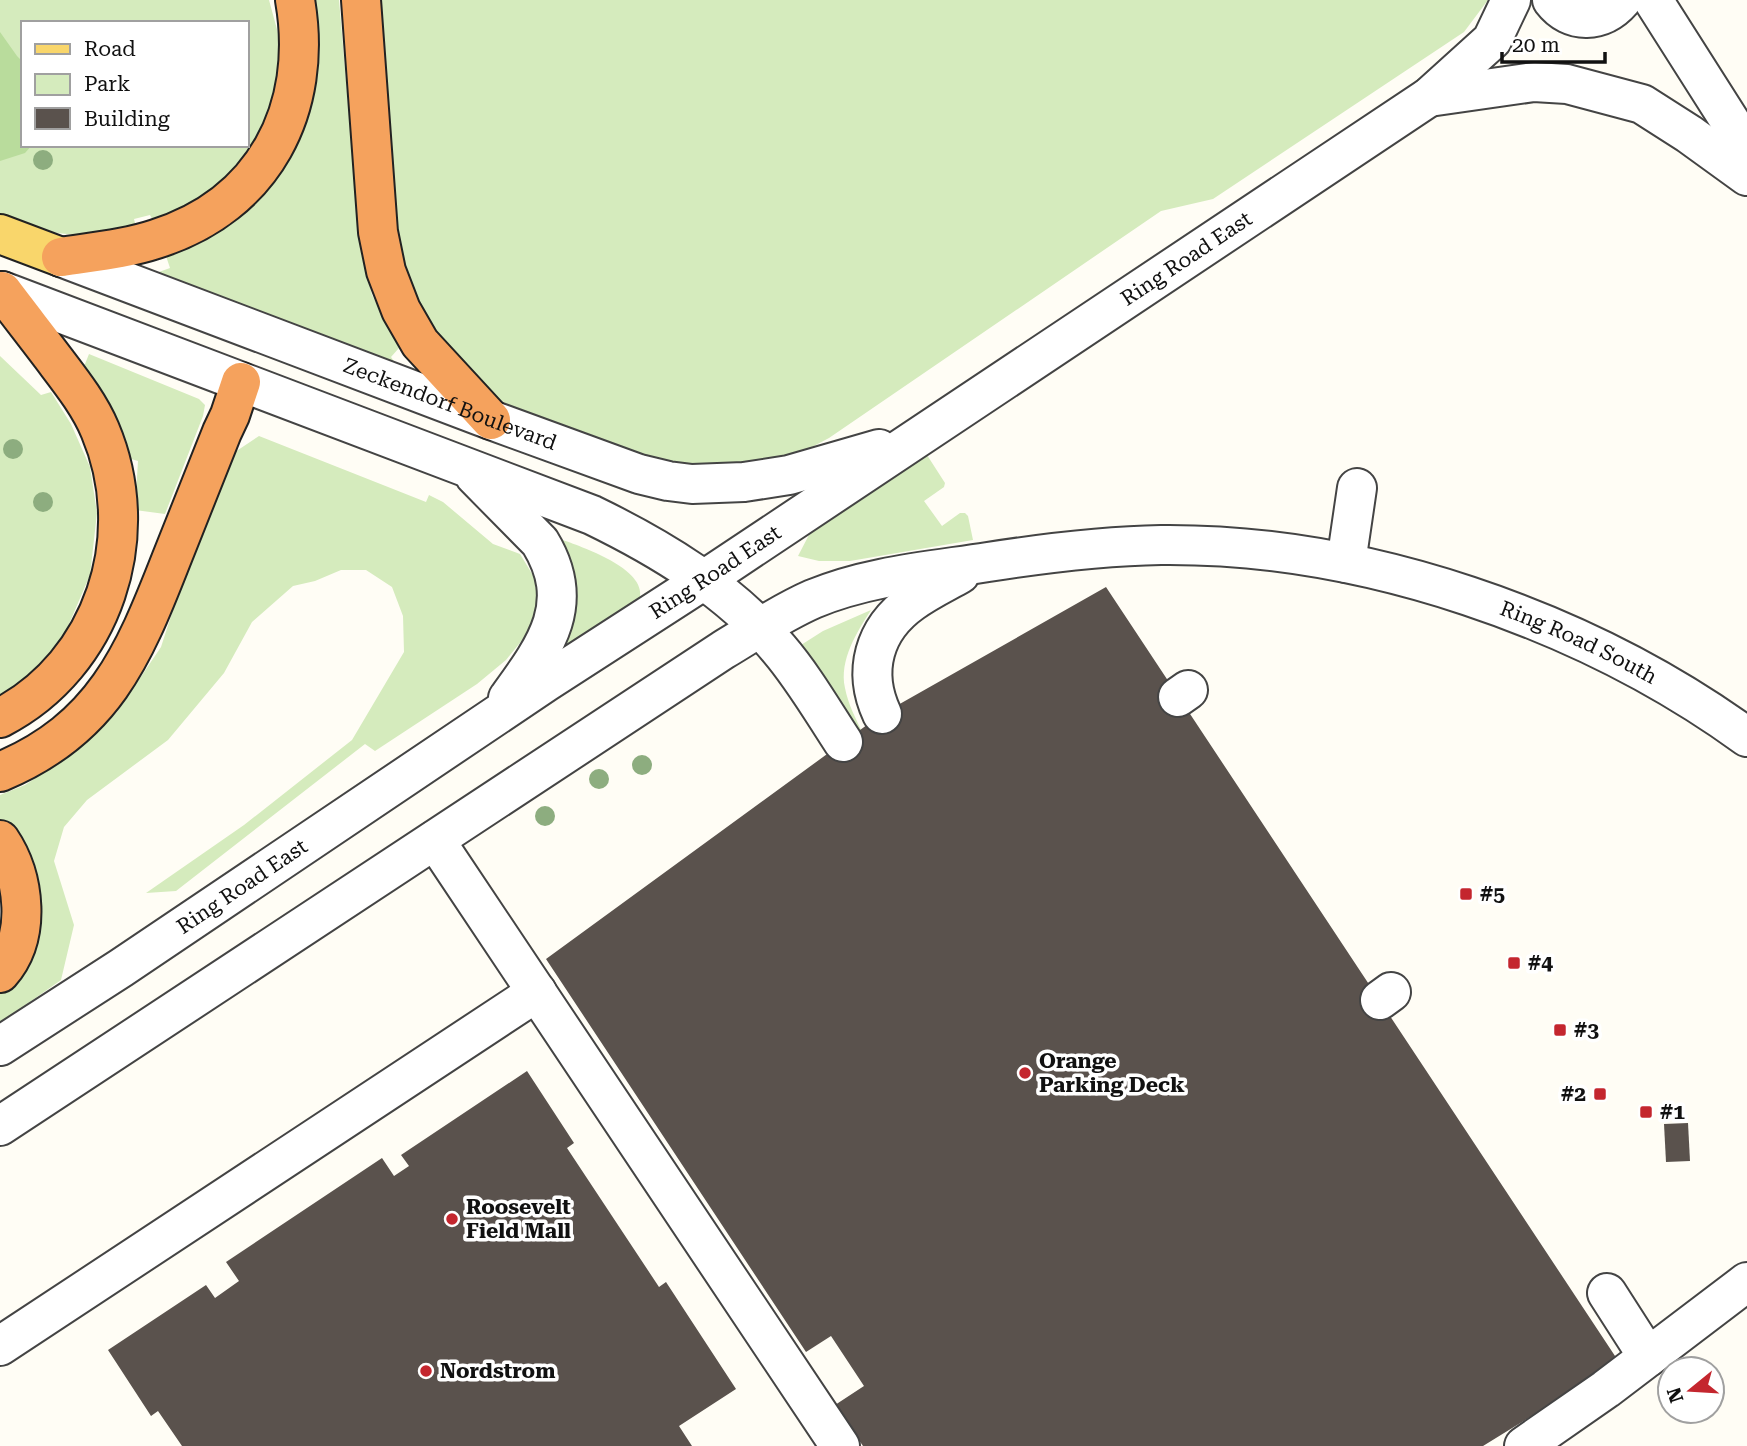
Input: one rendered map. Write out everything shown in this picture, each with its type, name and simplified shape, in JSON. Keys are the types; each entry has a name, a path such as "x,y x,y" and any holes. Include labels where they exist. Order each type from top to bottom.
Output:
{"highway":[{"path":"61,257 134,245 170,234 224,205 253,177 277,140 288,117 295,91 300,40 295,0"},
{"path":"361,0 378,232 386,271 401,310 421,343 491,420"},
{"path":"0,718 13,711 50,681 69,662 84,640 97,617 114,567 119,518 114,471 99,427 77,390 1,291"},
{"path":"0,772 31,758 82,719 99,701 129,658 242,382"},
{"path":"0,840 14,865 22,899 19,933 0,973"}],"main road":[{"name":"Zeckendorf Boulevard","path":"0,234 61,257"}],"street":[{"name":"Ring Road East","path":"0,1046 1429,97 1492,40 1511,0"},
{"path":"1552,0 1566,13 1590,19 1611,11 1622,0"},
{"path":"1653,0 1747,148"},
{"path":"1429,97 1534,82 1567,84 1642,104 1747,176"},
{"name":"Zeckendorf Boulevard","path":"61,257 491,420 627,470 668,481 720,484 767,479 913,440"},
{"path":"1,291 592,515 637,538 704,580 760,628 795,670 843,742"},
{"path":"466,467 540,542 548,555 558,598 545,643 496,716"},
{"path":"0,1126 787,611 815,598 906,574 1073,550 1162,545 1259,550 1346,563 1357,488"},
{"path":"882,714 877,702 872,669 881,635 890,621 930,590 984,562"},
{"name":"Ring Road South","path":"1346,563 1396,575 1490,604 1587,643 1672,687 1747,737"},
{"path":"435,839 840,1446"},
{"path":"0,1346 537,992"},
{"path":"1524,1446 1606,1389 1747,1282"},
{"path":"1607,1293 1648,1357"}],"green space":[{"path":"0,0 269,0 281,44 274,104 246,158 200,203 156,226 150,215 134,219 137,231 84,235 27,227 0,216"},
{"path":"303,0 339,0 361,253 372,295 399,348 391,357 396,364 156,273 170,268 166,256 196,244 222,229 257,192"},
{"path":"373,0 1488,0 1464,32 1213,199 1161,211 829,438 795,456 708,468 646,460 508,405 455,369 433,344 440,336 430,324 422,328 396,258"},
{"path":"0,32 21,60 21,147 30,147 25,153 0,161"},
{"path":"89,354 199,399 205,405 165,514 135,510 138,461 124,457 75,367 85,364"},
{"path":"0,356 41,395 51,392 71,424 90,467 97,513 90,575 63,638 21,683 0,697"},
{"path":"259,436 426,502 429,495 443,502 493,544 520,554 534,577 539,607 528,633 506,660 477,684 375,751 365,744 176,891 146,893 244,825 352,740 404,652 403,616 392,587 366,570 341,570 315,581 293,586 252,622 224,673 168,740 87,800 64,827 54,861 74,925 61,980 0,1023 0,994 13,981 0,828 0,795 25,785 79,749 117,712 161,647 183,579 223,473 235,452"},
{"path":"927,455 945,483 944,487 924,501 942,526 960,513 965,513 973,540 850,561 819,561 798,556 811,531"},
{"path":"560,539 597,553 623,568 639,587 640,598 559,650"},
{"path":"871,610 850,647 844,678 848,700 863,734 855,728 801,645 823,631"}],"building":[{"name":"Orange Parking Deck","path":"1106,587 1619,1362 1483,1446 863,1446 835,1405 864,1386 831,1336 806,1352 546,959 882,714"},
{"name":"Roosevelt Field Mall","path":"527,1071 574,1143 567,1148 659,1287 666,1282 736,1389 679,1426 692,1446 182,1446 158,1411 151,1416 108,1350 206,1285 215,1298 239,1281 226,1262 382,1158 394,1176 409,1166 401,1155"},
{"path":"1688,1123 1690,1161 1666,1162 1664,1124"}],"place":[{"name":"#5","path":"1466,894"},
{"name":"#4","path":"1514,963"},
{"name":"#3","path":"1560,1030"},
{"name":"Orange Parking Deck","path":"1025,1073"},
{"name":"#2","path":"1600,1094"},
{"name":"#1","path":"1646,1112"},
{"name":"Roosevelt Field Mall","path":"452,1219"},
{"name":"Nordstrom","path":"426,1371"}]}
